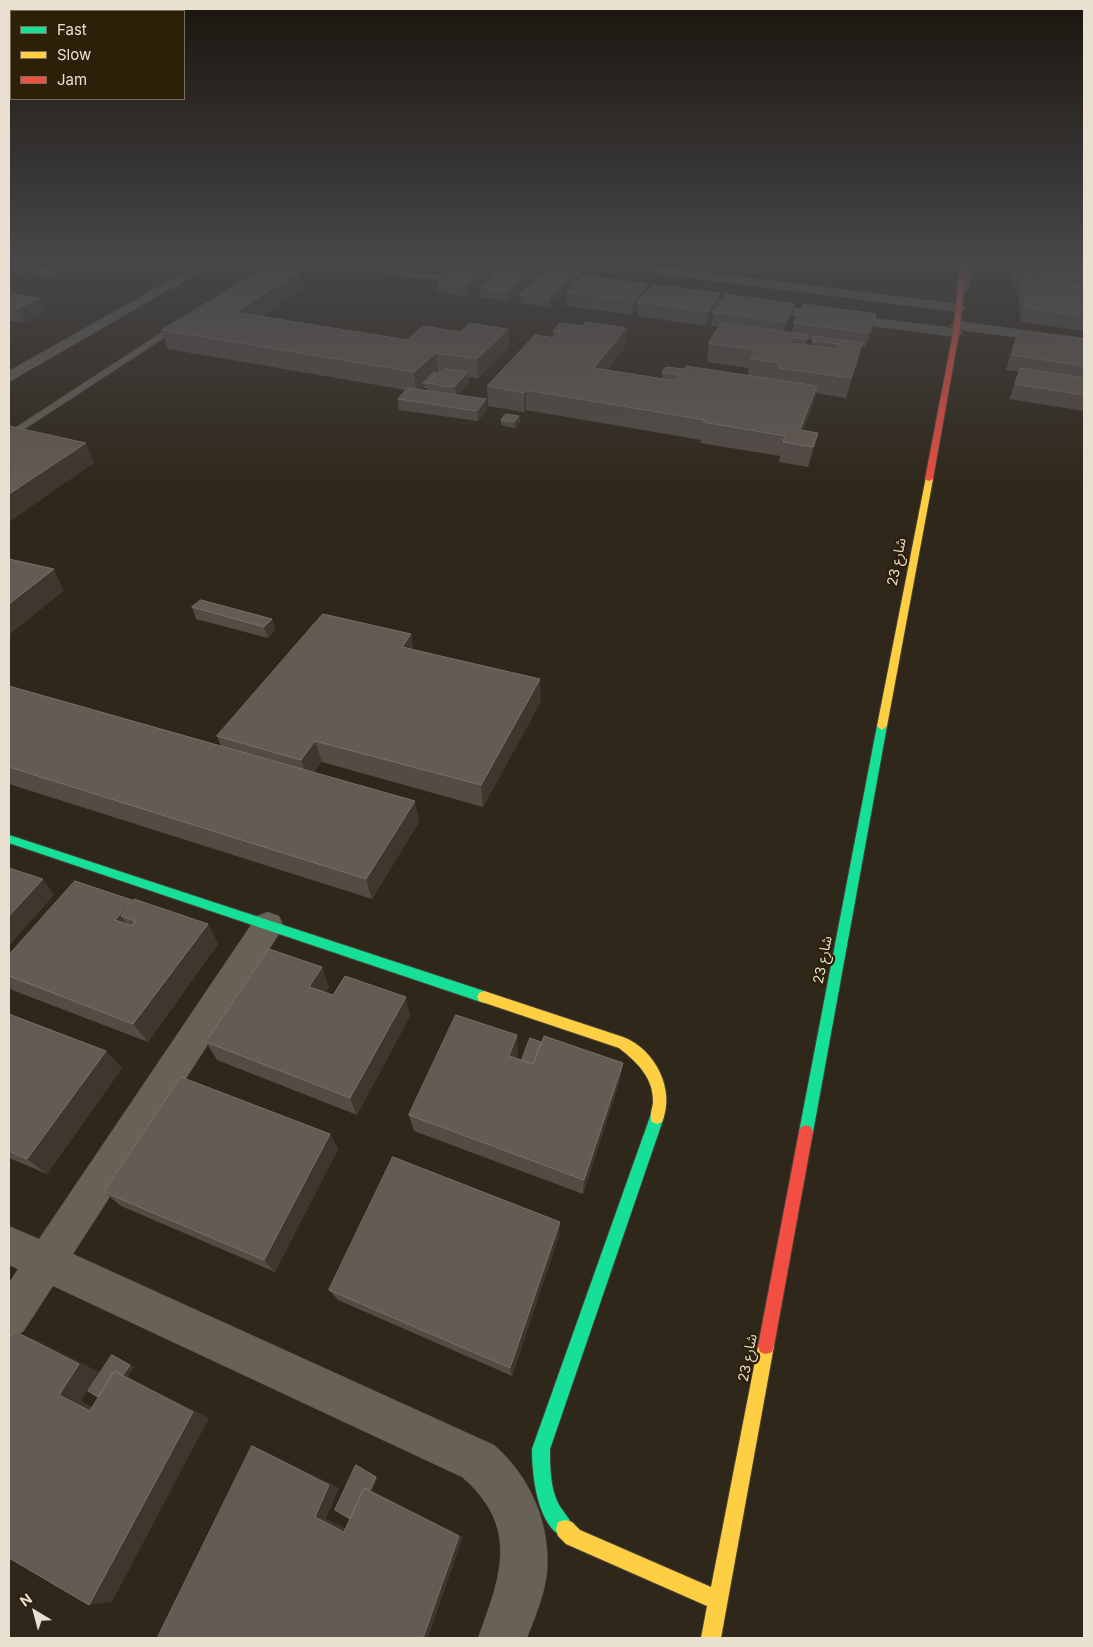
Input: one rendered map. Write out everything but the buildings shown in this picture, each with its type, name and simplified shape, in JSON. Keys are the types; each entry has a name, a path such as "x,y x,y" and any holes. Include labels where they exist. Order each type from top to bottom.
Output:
{"street":[{"path":"9,377 76,339"},
{"name":"شارع 23","path":"711,1638 954,339"},
{"path":"1053,339 1084,342"},
{"path":"9,839 623,1043 649,1063 657,1078 660,1094 659,1110 541,1449 540,1469 542,1488 548,1507 559,1524 573,1537 717,1600"},
{"path":"9,1318 268,924"},
{"path":"9,1245 469,1457 492,1472 505,1487 514,1505 521,1527 523,1550 523,1574 503,1638"}],"lane":[{"path":"9,436 158,339"}],"traffic: fast":[{"path":"806,1132 882,726"},
{"path":"9,839 484,997"},
{"path":"565,1529 552,1511 545,1492 541,1471 541,1449 657,1117"}],"traffic: slow":[{"path":"882,726 929,479"},
{"path":"484,997 623,1043 640,1057 654,1074 660,1094 657,1117"},
{"path":"711,1638 766,1346"},
{"path":"565,1529 573,1537 717,1600"}],"traffic: jam":[{"path":"929,479 955,339"},
{"path":"766,1346 806,1132"}]}
